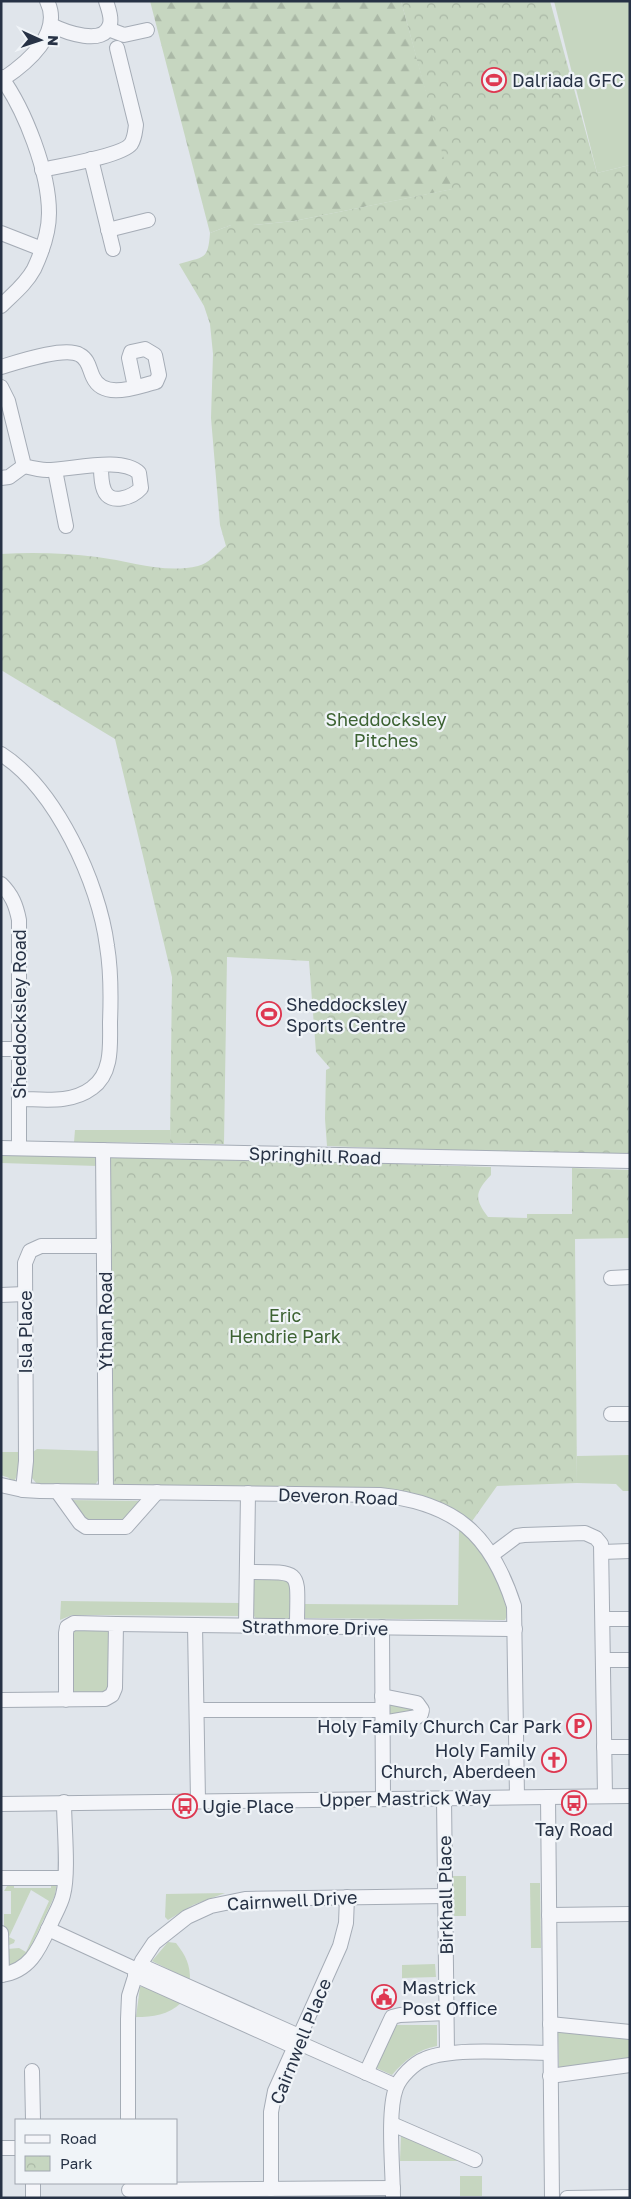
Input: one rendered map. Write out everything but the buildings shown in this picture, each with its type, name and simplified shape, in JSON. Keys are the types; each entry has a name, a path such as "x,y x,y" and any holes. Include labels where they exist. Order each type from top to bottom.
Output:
{"street":[{"path":"1,306 22,287 33,270 48,231 49,212 42,170 27,122 2,78 18,69 47,35 52,15 47,1"},
{"path":"51,25 89,36 100,36 108,29 111,18 106,1"},
{"path":"108,29 124,36 147,30"},
{"path":"42,170 91,159 125,149 131,144 135,135 136,125 117,48"},
{"path":"91,159 113,250"},
{"path":"108,230 148,220"},
{"path":"1,233 42,249"},
{"path":"1,367 67,352 78,354 88,362 94,380 100,386 114,391 135,387"},
{"path":"2,391 8,401 24,466"},
{"path":"1,478 9,477 24,466 45,470 101,466"},
{"path":"55,470 66,526"},
{"path":"1,754 30,779 61,821 76,848 102,919 107,946 111,1000 110,1054 105,1073 94,1088 75,1097 65,1099 19,1099"},
{"name":"Sheddocksley Road","path":"1,884 10,893 16,906 18,920 19,1148"},
{"path":"1,1049 18,1049"},
{"name":"Springhill Road","path":"1,1148 630,1161"},
{"name":"Ythan Road","path":"103,1150 106,1491"},
{"name":"Isla Place","path":"23,1490 26,1461 25,1263 30,1250 35,1247 104,1246"},
{"path":"611,1278 630,1277 630,1287"},
{"path":"1,1295 25,1294"},
{"path":"611,1414 630,1414"},
{"name":"Deveron Road","path":"1,1485 23,1490 57,1491 380,1495 402,1497 427,1504 457,1519 477,1536 493,1554 505,1578 514,1606 517,1797"},
{"path":"57,1491 80,1523 92,1528 126,1526 157,1492"},
{"path":"246,1626 248,1493"},
{"path":"493,1554 517,1536 532,1534 585,1533 596,1538 601,1544 605,1796"},
{"path":"602,1552 630,1551"},
{"path":"247,1572 284,1572 291,1574 296,1579 298,1586 297,1626"},
{"path":"603,1619 630,1619"},
{"name":"Strathmore Drive","path":"66,1700 66,1632 68,1627 74,1624 515,1629"},
{"path":"1,1700 105,1699 112,1695 115,1688 116,1624"},
{"path":"195,1625 198,1801"},
{"path":"382,1627 383,1798"},
{"path":"603,1660 630,1660"},
{"path":"197,1710 382,1710"},
{"path":"604,1747 630,1747"},
{"name":"Upper Mastrick Way","path":"1,1804 630,1796"},
{"path":"548,1797 552,2198"},
{"name":"Birkhall Place","path":"444,1798 447,2053"},
{"path":"1,1933 2,1975 23,1968 34,1958 63,1894 66,1878 64,1802"},
{"path":"1,1878 66,1878"},
{"name":"Cairnwell Drive","path":"128,2119 129,1996 138,1970 154,1944 187,1917 211,1906 245,1899 446,1896"},
{"name":"Cairnwell Place","path":"271,2188 271,2112 275,2091 340,1946 346,1923 347,1897"},
{"path":"549,1915 630,1914"},
{"path":"48,1929 396,2086"},
{"path":"366,2073 392,2017 447,2013"},
{"path":"550,2024 630,2032"},
{"path":"129,2190 271,2188 393,2193 392,2102 396,2086 412,2067 424,2059 447,2053 550,2053"},
{"path":"550,2076 630,2065"},
{"path":"32,2071 33,2119"},
{"path":"392,2124 474,2160"},
{"path":"1,2148 15,2148"},
{"path":"33,2184 34,2198"},
{"path":"567,2198 630,2197"}],"green space":[{"path":"150,1 401,1 453,189 294,221 231,225 210,233"},
{"name":"Sheddocksley Pitches","path":"401,1 550,1 597,173 630,165 630,1157 327,1146 325,1119 326,1070 330,1068 316,1052 309,961 227,957 224,1144 170,1143 172,977 115,739 1,670 1,554 37,553 97,557 173,569 202,565 226,546 220,525 211,418 213,354 210,324 204,306 179,264 203,256 208,249 210,233 231,225 294,221 452,189"},
{"path":"554,1 630,1 630,165 597,173"},
{"path":"75,1130 170,1130 170,1143 74,1142"},
{"path":"1,1153 94,1155 97,1157 97,1166 1,1163"},
{"name":"Eric Hendrie Park","path":"107,1155 491,1167 491,1175 482,1186 478,1195 480,1205 488,1217 527,1218 527,1214 572,1214 572,1168 630,1170 630,1238 575,1239 577,1483 497,1486 470,1524 429,1500 113,1486 110,1481"},
{"path":"37,1449 99,1451 99,1479 95,1485 37,1484 32,1478 33,1452"},
{"path":"1,1452 19,1452 19,1470 15,1480 10,1481 9,1478 1,1475"},
{"path":"630,1455 630,1491 623,1491 616,1484 577,1483 577,1456"},
{"path":"67,1500 145,1501 128,1522 91,1524"},
{"path":"459,1530 479,1549 497,1580 506,1603 507,1613 505,1620 304,1618 304,1604 458,1605"},
{"path":"284,1576 293,1583 292,1620 257,1620 254,1616 254,1577"},
{"path":"61,1601 240,1603 240,1616 72,1615 60,1620"},
{"path":"72,1629 110,1629 111,1686 104,1693 73,1693 70,1688"},
{"path":"389,1698 422,1710 390,1722"},
{"path":"453,1876 466,1876 466,1916 454,1916"},
{"path":"14,1881 14,1888 51,1888 51,1881 57,1882 55,1895 26,1957 6,1967 7,1949 19,1948 26,1952 49,1901 31,1890 9,1937 15,1940 14,1943 9,1945 4,1942 4,1914 11,1914 11,1891 4,1891 9,1883"},
{"path":"530,1883 540,1883 541,1948 531,1948"},
{"path":"225,1893 193,1905 168,1920 165,1917 166,1894"},
{"path":"168,1942 176,1943 187,1960 190,1980 152,1961"},
{"path":"435,1964 436,1977 402,1978 402,1965"},
{"path":"144,1986 181,2003 171,2010 160,2014 136,2017 140,1987"},
{"path":"393,2025 437,2025 437,2046 412,2056 392,2075 374,2067"},
{"path":"558,2029 630,2035 630,2062 559,2069"},
{"path":"401,2134 461,2161 400,2161"},
{"path":"460,2176 482,2176 482,2196 460,2196"}],"place":[{"name":"Dalriada GFC","path":"494,80"},
{"name":"Sheddocksley Sports Centre","path":"269,1014"},
{"name":"Holy Family Church Car Park","path":"579,1726"},
{"name":"Holy Family Church, Aberdeen","path":"554,1760"},
{"name":"Tay Road","path":"574,1803"},
{"name":"Ugie Place","path":"185,1806"},
{"name":"Mastrick Post Office","path":"384,1997"}]}
